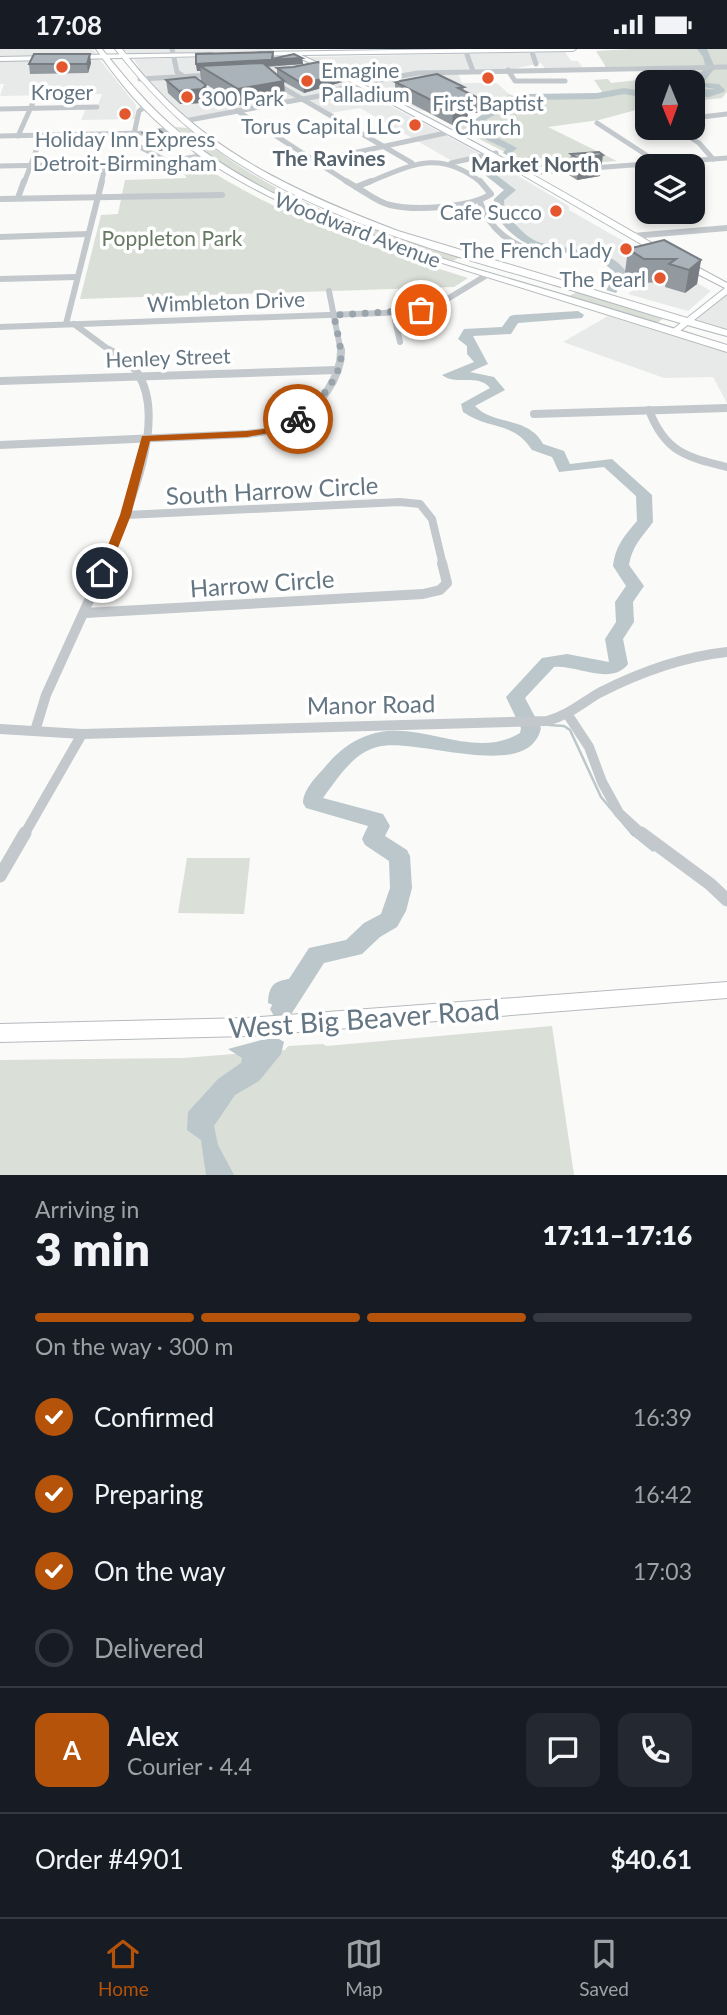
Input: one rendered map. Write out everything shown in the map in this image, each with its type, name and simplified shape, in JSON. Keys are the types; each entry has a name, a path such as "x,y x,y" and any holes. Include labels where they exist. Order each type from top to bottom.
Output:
{"main road":[{"path":"99,49 104,53 116,49"},
{"name":"Woodward Avenue","path":"116,49 140,80 184,121 262,175 314,202 386,230 477,259 727,333"},
{"name":"Woodward Avenue","path":"104,53 109,65 141,104 171,129 243,182 294,208 376,240 727,349"},
{"path":"109,65 122,64 132,78 140,80"},
{"path":"117,75 124,76 135,90 149,89"},
{"path":"141,104 153,107 169,123 184,121"},
{"path":"454,265 459,260 477,259"},
{"path":"553,295 569,293 572,288"},
{"name":"West Big Beaver Road","path":"0,1033 271,1026 727,990"}],"street":[{"path":"281,49 358,83 493,153 727,288 675,332"},
{"path":"531,49 536,64 543,70"},
{"path":"251,54 573,49"},
{"path":"466,50 473,71"},
{"path":"70,57 104,53 123,57 172,52 217,55"},
{"path":"172,52 174,68 185,77 356,187 393,206 480,202 490,196 479,179 451,163"},
{"path":"0,59 59,58"},
{"path":"522,70 536,64"},
{"path":"309,68 320,66"},
{"path":"184,121 305,100 358,83 418,73 727,67"},
{"path":"508,70 515,81 565,81"},
{"path":"460,71 464,79"},
{"path":"140,80 217,75"},
{"path":"267,75 272,82 412,163"},
{"path":"326,99 358,83"},
{"path":"305,100 371,91"},
{"path":"18,136 36,96"},
{"path":"131,134 141,104"},
{"path":"0,109 97,107"},
{"path":"705,117 727,114"},
{"path":"597,123 645,154"},
{"path":"0,136 131,134 171,129"},
{"path":"316,161 452,132"},
{"path":"131,134 140,147 170,162"},
{"path":"18,198 42,135"},
{"path":"696,140 713,159"},
{"path":"356,187 412,163 451,163 493,153"},
{"path":"0,166 170,162 205,155"},
{"path":"705,160 727,157"},
{"path":"36,731 45,696 85,613 126,515 146,438 149,407 140,376 129,363 70,324 78,277 106,164"},
{"path":"528,172 635,164"},
{"path":"0,199 222,195"},
{"path":"480,202 498,233 515,245 538,253"},
{"path":"636,236 727,228"},
{"path":"0,236 88,235"},
{"name":"Wimbleton Drive","path":"0,327 398,313 436,306 487,275"},
{"path":"0,279 78,277"},
{"path":"0,445 247,434 284,426 306,414 337,370 341,354 329,291"},
{"path":"398,313 395,320 400,342"},
{"path":"0,336 12,326"},
{"name":"Henley Street","path":"0,381 337,370"},
{"path":"534,414 727,408"},
{"path":"649,410 659,437 670,448 727,467"},
{"name":"South Harrow Circle","path":"126,515 400,502 420,504 431,515 447,579 440,590"},
{"name":"Harrow Circle","path":"85,613 423,594 440,590"},
{"name":"Manor Road","path":"0,729 82,734 537,722 568,715 591,698 647,669 680,659 727,652"},
{"path":"568,715 582,734 606,793 619,813 727,900"},
{"path":"0,876 82,734"}],"shaded area":[{"path":"0,49 93,49 96,53 89,56 0,57"},
{"path":"123,49 271,49 277,52 130,55"},
{"path":"565,52 571,61 578,61 583,68 545,69 541,63 513,69 457,70 462,83 497,83 509,94 485,106 460,103 422,111 308,57"},
{"path":"286,56 344,81 481,154 452,161 360,108 331,113 305,97 187,118 148,83 134,59"},
{"path":"0,60 100,60 136,105 135,119 81,120 86,108 97,108 102,94 0,96 4,84 0,84"},
{"path":"491,160 569,206 569,210 711,291 688,311 628,294 639,285 622,275 615,266 589,251 570,247 540,248 529,244 501,218 498,211 499,199 511,190 488,172"},
{"path":"727,294 727,330 696,320 725,295"},
{"path":"608,316 727,353 727,403 713,377 664,378 563,342"},
{"path":"306,975 306,978 295,1006 285,1011 268,1003 271,988 275,984"},
{"path":"265,1039 279,1039 284,1042 281,1054 259,1081 235,1095 214,1126 218,1145 234,1175 206,1175 201,1140 187,1130 188,1112 218,1079 241,1063 242,1058 228,1049"}],"green space":[{"path":"727,49 727,65 606,67 596,51"},
{"path":"727,69 727,92 722,98 705,100 705,70 650,70"},
{"path":"608,79 611,83 635,80 635,110 599,120 548,127 617,161 535,167 451,125 476,122 484,115 469,107 485,106 509,94 539,98 594,94 603,93 594,80"},
{"path":"175,127 187,128 241,167 325,211 460,257 453,261 398,244 317,213 231,169"},
{"name":"Poppleton Park","path":"193,160 259,198 326,229 468,278 454,287 80,299 101,215 118,214 125,180 187,178 176,164"},
{"path":"577,292 664,318 657,323 569,296"},
{"path":"187,858 250,858 244,914 178,913"},
{"path":"552,1026 574,1175 0,1175 0,1060 183,1058 285,1050 288,1046 326,1046"}],"building":[{"path":"273,52 272,59 294,54 302,58 196,64 196,54"},
{"path":"34,54 90,54 87,64 29,64"},
{"path":"318,62 342,73 303,84 277,68 293,67"},
{"path":"263,63 284,81 238,89 200,66"},
{"path":"437,74 464,87 458,88 482,100 468,99 468,109 453,111 395,82"},
{"path":"195,77 206,85 202,89 179,91 166,80"},
{"path":"159,130 173,141 158,144 143,133"},
{"path":"599,152 603,155 579,159 571,154"},
{"path":"664,240 701,260 689,270 669,264 676,259 644,259 628,249"}],"waterway":[{"path":"703,49 700,50 707,56 710,68"},
{"path":"705,73 711,68"},
{"path":"705,85 716,86 721,90 705,94"},
{"path":"508,153 512,148 487,136 480,127 478,121 484,116 498,111 536,107 527,97 597,96 624,91 635,93"},
{"path":"487,160 490,175 511,190 499,199 500,215 525,240 535,245 580,251 612,264 622,274 612,290"},
{"path":"282,1009 317,955 354,947 372,930 389,921 399,900 402,876 399,856 373,839 379,826 376,820 313,803 313,797 338,765 362,745 390,737 475,749 495,750 514,746 529,737 531,728 515,697 548,662 567,660 606,668 619,664 614,639 625,622 624,602 635,586 621,566 622,558 628,541 645,522 644,495 607,462 564,469 559,454 537,447 531,435 517,427 478,416 468,409 468,404 498,390 490,379 449,375 481,364 474,354 473,344 465,339 469,332 506,331 514,319 578,315"},
{"path":"549,725 564,726 570,730 601,797 633,835"},
{"path":"632,833 653,850"}],"way so far":[{"path":"298,419 306,414 328,386 340,362 334,315 421,310"}],"place":[{"name":"Kroger","path":"62,67"},
{"name":"First Baptist Church","path":"488,78"},
{"name":"Emagine Palladium","path":"307,81"},
{"name":"300 Park","path":"187,97"},
{"name":"Holiday Inn Express Detroit-Birmingham","path":"125,114"},
{"name":"Torus Capital LLC","path":"415,125"},
{"name":"Cafe Succo","path":"556,211"},
{"name":"The French Lady","path":"626,249"},
{"name":"The Pearl","path":"660,278"}],"district":[{"name":"The Ravines","path":"329,157"},
{"name":"Market North","path":"535,163"}],"route":[{"path":"102,573 126,515 146,438 247,434 284,426 298,419"}]}
